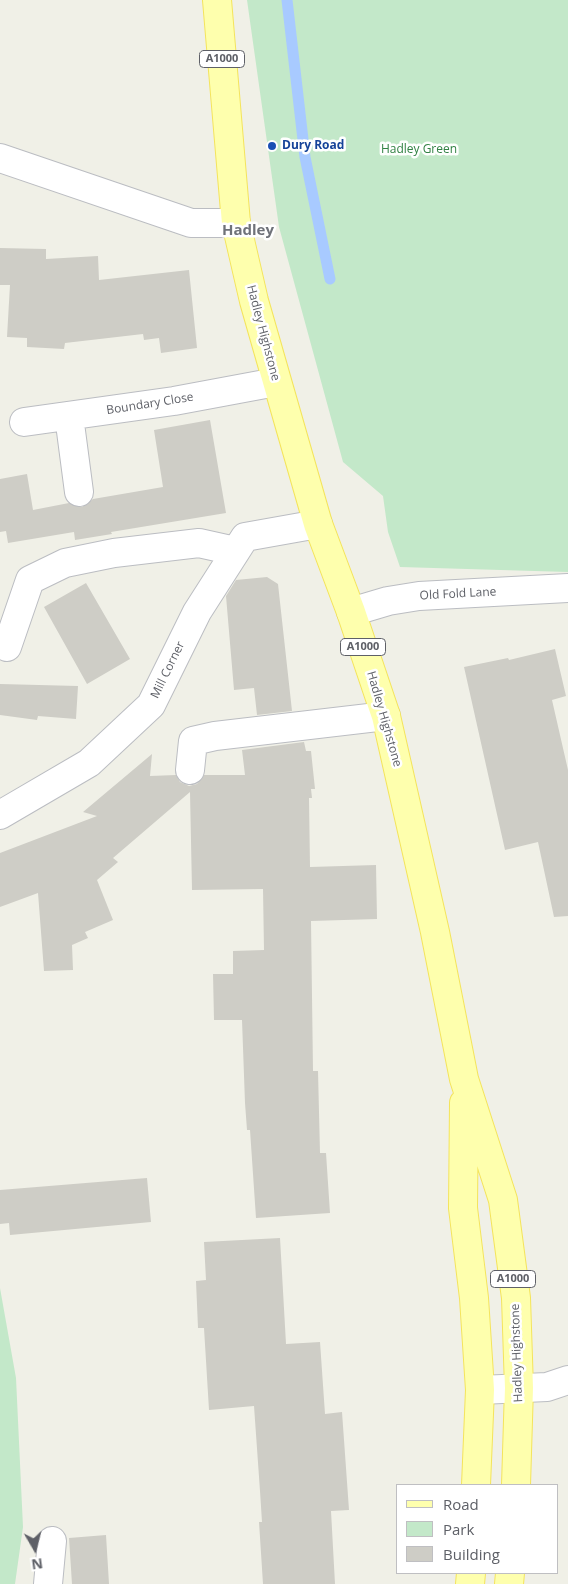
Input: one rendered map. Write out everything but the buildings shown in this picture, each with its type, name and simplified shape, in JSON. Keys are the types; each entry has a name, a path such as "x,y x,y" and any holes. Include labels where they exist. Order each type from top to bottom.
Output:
{"main road":[{"name":"A1000","path":"218,0 236,223"},
{"name":"Hadley Highstone","path":"236,223 254,301 276,382 318,524 351,612 386,716 436,932 464,1078 503,1200 516,1298 520,1388 516,1484"},
{"name":"Hadley Highstone","path":"464,1078 463,1208 474,1298 480,1390 476,1484"}],"street":[{"path":"0,158 192,223 236,223"},
{"name":"Boundary Close","path":"24,422 276,382"},
{"path":"69,416 79,492"},
{"name":"Mill Corner","path":"0,814 89,763 151,705 197,612 245,537 318,524"},
{"path":"7,647 30,580 65,563 114,554 199,543 235,551"},
{"name":"Old Fold Lane","path":"351,612 388,601 419,596 568,588"},
{"path":"190,770 193,741 216,736 386,716"},
{"path":"480,1390 547,1387 568,1380"},
{"path":"48,1584 52,1541"}],"green space":[{"name":"Hadley Green","path":"247,0 568,0 568,572 400,567 388,532 383,496 343,462 279,227"},
{"path":"0,1288 16,1378 23,1527 15,1584 0,1584"}],"waterway":[{"path":"287,0 305,157 330,279"}],"place":[{"name":"Dury Road","path":"272,146"}],"district":[{"name":"Hadley","path":"248,231"}]}
